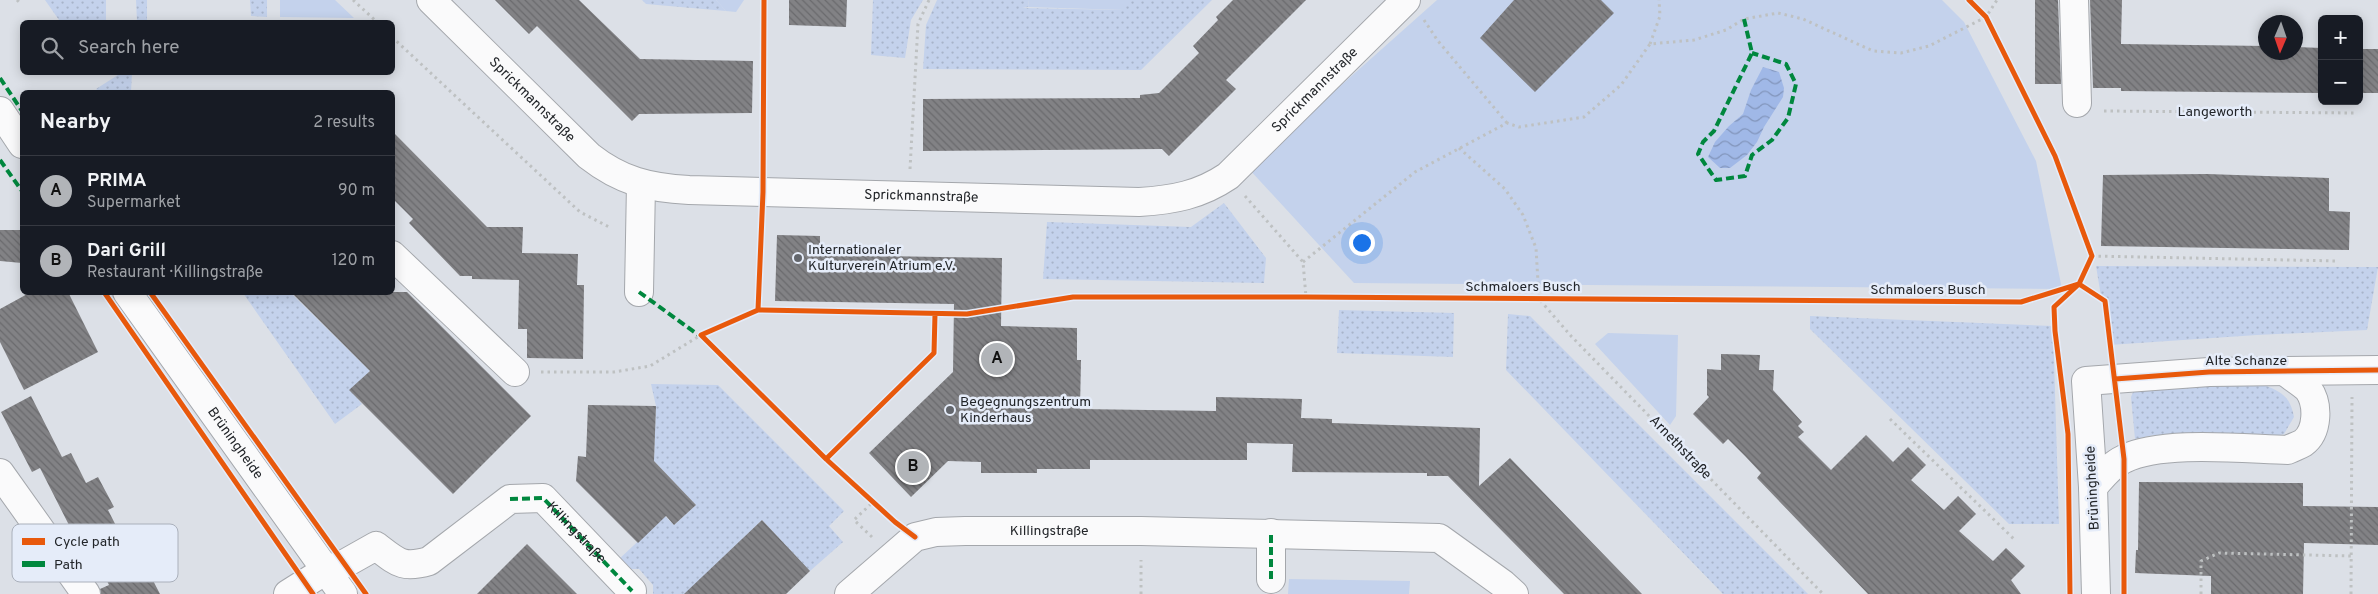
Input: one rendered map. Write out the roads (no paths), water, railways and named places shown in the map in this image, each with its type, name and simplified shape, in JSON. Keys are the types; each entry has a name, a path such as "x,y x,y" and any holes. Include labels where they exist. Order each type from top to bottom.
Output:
{"street":[{"name":"Sprickmannstraße","path":"431,0 589,156 615,174 641,184 690,190 1130,202 1164,200 1199,193 1228,176 1414,8"},
{"path":"2074,0 2077,103"},
{"path":"0,111 13,141"},
{"path":"639,292 641,184"},
{"path":"395,258 516,372"},
{"name":"Brüningheide","path":"130,295 343,594"},
{"name":"Alte Schanze","path":"2086,381 2208,372 2365,370"},
{"name":"Alte Schanze","path":"2093,487 2115,464 2133,455 2150,450 2176,448 2288,450 2304,442 2313,430 2315,416 2313,399 2307,388 2286,372"},
{"name":"Brüningheide","path":"2086,381 2093,487 2096,594"},
{"path":"0,473 36,524"},
{"name":"Killingstraße","path":"326,570 344,564 376,546 399,564 418,565 429,561 510,499 543,498 632,591"},
{"name":"Killingstraße","path":"849,594 915,537 936,532 965,531 1141,531 1439,538 1514,594"},
{"path":"1271,579 1272,533"},
{"path":"288,594 326,570"},
{"path":"77,582 86,594"}],"water":[{"path":"1763,67 1779,72 1784,88 1783,97 1757,142 1747,155 1730,168 1720,168 1708,157 1715,142 1743,114 1751,90"}],"place":[{"name":"Internationaler Kulturverein Atrium e.V.","path":"798,258"},
{"name":"PRIMA","path":"997,359"},
{"name":"Begegnungszentrum Kinderhaus","path":"950,410"},
{"name":"Dari Grill","path":"913,467"}]}
